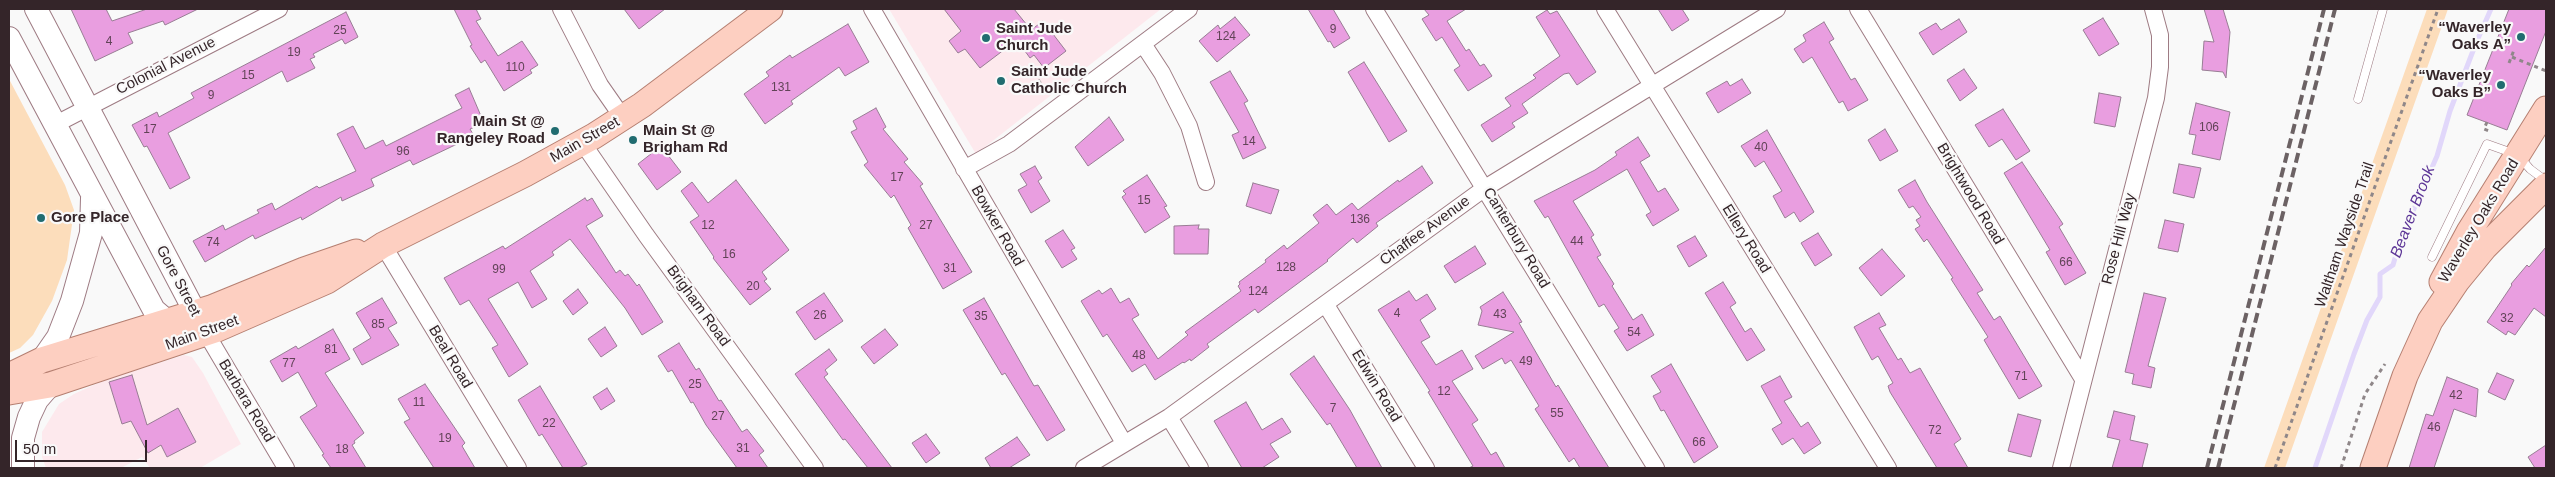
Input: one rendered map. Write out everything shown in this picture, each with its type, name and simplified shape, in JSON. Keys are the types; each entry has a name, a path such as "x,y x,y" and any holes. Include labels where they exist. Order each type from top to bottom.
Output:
{"main road":[{"name":"Main Street","path":"9,392 50,385 200,323 304,270 383,245 525,174 623,118 770,9"},
{"name":"Waverley Oaks Road","path":"2373,468 2399,391 2430,310 2450,266 2546,109"},
{"name":"Waverley Oaks Road","path":"2421,337 2444,300 2477,256 2546,186"},
{"name":"Main Street","path":"9,376 42,360 166,322 200,323"}],"street":[{"name":"Gore Street","path":"36,9 200,323"},
{"name":"Colonial Avenue","path":"54,125 278,9"},
{"path":"560,9 600,85 623,118"},
{"name":"Bowker Road","path":"872,9 1124,443"},
{"path":"964,169 1009,144 1189,9"},
{"name":"Canterbury Road","path":"1374,9 1656,468"},
{"name":"Ellery Road","path":"1605,9 1888,468"},
{"name":"Chaffee Avenue","path":"1084,468 1169,417 1485,188 1777,9"},
{"name":"Brightwood Road","path":"1858,9 2083,379"},
{"name":"Rose Hill Way","path":"2061,468 2156,98 2160,67 2160,35 2153,9"},
{"name":"Gore Street","path":"9,38 143,292 154,310 166,322"},
{"path":"1143,44 1162,73 1189,126 1206,182"},
{"name":"Brigham Road","path":"582,142 646,235 815,468"},
{"path":"42,360 58,337 77,282 91,233 91,195"},
{"name":"Beal Road","path":"383,245 518,468"},
{"name":"Edwin Road","path":"1326,304 1426,468"},
{"name":"Barbara Road","path":"200,323 286,468"},
{"path":"23,468 24,438 29,417 37,400 50,385"},
{"path":"1169,417 1200,468"},
{"path":"9,439 18,468"}],"lane":[{"path":"2358,99 2383,9"},
{"path":"2432,257 2487,144 2518,155 2530,169 2546,180"}],"path":[{"name":"Waltham Wayside Trail","path":"2275,468 2438,9"},
{"path":"2509,63 2514,50"},
{"path":"2512,57 2546,72"},
{"path":"1038,80 1049,94"},
{"path":"2341,468 2365,394 2390,358"}],"shaded area":[{"name":"Saint Jude Catholic Church","path":"889,9 1161,9 976,154"},
{"path":"2427,9 2448,9 2285,468 2264,468"},
{"name":"Gore Place","path":"9,79 65,185 74,210 67,260 52,301 33,335 20,348 9,353"},
{"path":"184,355 192,357 203,373 241,444 200,468 150,468 142,457 121,468 46,468 42,457 42,432 59,404 74,394 105,380"}],"building":[{"path":"71,9 106,9 112,21 147,9 198,9 165,25 163,21 128,33 133,43 95,61"},
{"path":"454,9 476,9 481,19 476,21 498,56 522,41 538,65 530,70 532,73 504,91 485,60 481,63 470,46 472,45"},
{"path":"624,9 665,9 639,29"},
{"name":"Saint Jude Church","path":"944,9 1014,9 1031,30 1043,21 1066,51 1044,68 1034,55 1030,58 1017,40 980,68 965,49 958,53 949,41 961,31"},
{"path":"1308,9 1333,9 1350,38 1334,48 1330,41 1328,42"},
{"path":"1424,9 1466,9 1447,21 1466,51 1469,49 1480,66 1484,64 1492,76 1468,91 1454,70 1460,66 1442,37 1436,41 1422,19 1429,15"},
{"path":"1658,9 1682,9 1689,20 1672,31"},
{"path":"2204,9 2223,9 2230,32 2226,78 2223,72 2202,70 2204,41 2214,42"},
{"path":"2509,9 2546,9 2546,31 2507,130 2467,115"},
{"path":"1547,10 1550,14 1557,11 1596,72 1577,85 1569,73 1564,74 1522,104 1528,113 1512,123 1515,127 1492,142 1481,125 1511,106 1505,98 1536,78 1533,75 1560,56 1536,17"},
{"path":"346,12 358,37 345,44 342,39 313,54 315,57 310,59 315,68 287,82 282,71 168,133 190,178 170,189 147,146 144,147 132,125 157,112 159,117 194,98 191,93"},
{"path":"1235,17 1250,35 1217,62 1199,41 1218,25 1220,29"},
{"path":"2103,18 2119,44 2099,56 2083,30"},
{"path":"1959,19 1967,32 1933,55 1919,33 1936,23 1941,30"},
{"path":"1824,22 1834,39 1829,42 1851,80 1855,78 1868,100 1848,111 1843,101 1839,103 1812,57 1803,63 1794,49 1806,41 1803,35"},
{"path":"848,24 869,62 845,76 839,67 791,101 793,104 765,124 744,94 769,76 766,72 790,55 792,58"},
{"path":"1364,62 1407,131 1389,142 1348,72"},
{"path":"1964,69 1977,88 1960,101 1947,80"},
{"path":"1230,71 1248,101 1244,103 1266,148 1243,159 1232,135 1239,132 1210,82"},
{"path":"1742,79 1751,93 1718,113 1706,93 1727,81 1730,86"},
{"path":"469,88 484,123 470,129 474,136 413,165 410,160 371,179 374,186 342,201 341,197 302,220 301,217 255,239 253,235 205,262 193,241 223,225 225,230 259,213 257,210 272,203 275,210 317,186 319,188 356,171 337,134 353,126 365,149 383,140 386,146 462,108 455,95"},
{"path":"2099,93 2121,97 2115,127 2094,123"},
{"path":"2196,103 2230,112 2220,160 2192,154 2196,135 2189,134"},
{"path":"876,108 886,127 883,129 908,159 904,162 923,184 920,186 972,272 943,289 908,228 911,225 894,195 891,198 864,165 868,162 851,132 857,129 853,121"},
{"path":"2003,109 2030,151 2016,160 2002,139 1989,147 1975,125"},
{"path":"1109,117 1124,140 1088,166 1075,147"},
{"path":"1885,129 1898,151 1880,161 1868,140"},
{"path":"1767,130 1814,212 1800,222 1794,212 1785,218 1773,196 1782,191 1764,161 1755,167 1741,146"},
{"path":"1638,137 1650,156 1640,162 1658,192 1665,188 1679,210 1653,226 1646,215 1651,212 1627,169 1573,201 1594,235 1591,237 1601,255 1597,257 1614,284 1612,286 1633,320 1642,314 1654,335 1627,351 1614,331 1619,328 1604,304 1599,307 1548,216 1545,218 1534,201 1595,170 1617,155 1615,152"},
{"path":"661,146 681,172 657,190 638,164"},
{"path":"2022,162 2063,224 2059,227 2086,273 2065,285 2046,252 2050,250 2004,173"},
{"path":"2179,164 2201,168 2194,198 2173,193"},
{"path":"1035,166 1042,178 1038,181 1050,201 1031,213 1018,190 1027,185 1020,174"},
{"path":"1422,166 1433,183 1376,223 1378,226 1357,243 1353,238 1328,261 1258,313 1255,309 1207,344 1209,347 1191,361 1190,359 1183,362 1155,380 1145,364 1132,372 1107,334 1103,337 1081,301 1099,290 1102,294 1111,288 1120,303 1129,298 1139,315 1132,319 1158,359 1188,335 1185,332 1241,291 1238,286 1239,282 1266,262 1265,260 1284,245 1287,249 1319,223 1313,215 1327,204 1336,215 1352,203 1358,210 1398,180 1399,182"},
{"path":"1147,175 1167,206 1164,207 1170,217 1145,233 1122,197 1126,194 1123,191"},
{"path":"736,180 789,250 762,272 767,279 764,281 771,289 750,305 713,258 690,222 699,216 681,191 692,182 708,203"},
{"path":"1915,180 1983,290 1977,293 1994,320 2000,316 2042,386 2019,399 1984,340 1988,337 1951,279 1953,278 1927,239 1924,242 1915,229 1920,226 1916,220 1921,217 1913,206 1909,208 1898,190"},
{"path":"1253,183 1279,190 1271,214 1246,206"},
{"path":"585,198 587,201 592,198 603,216 586,226 616,273 620,270 625,276 628,274 637,286 639,284 663,322 642,335 625,308 570,239 552,252 554,255 530,271 547,299 532,308 518,282 488,299 528,364 509,377 492,348 498,345 469,300 460,305 444,278 503,246 505,249"},
{"path":"2165,220 2184,224 2178,252 2158,248"},
{"path":"1199,225 1198,229 1209,229 1208,254 1174,254 1174,226"},
{"path":"1063,230 1075,248 1071,250 1077,259 1062,268 1045,241"},
{"path":"1818,233 1832,255 1815,266 1801,243"},
{"path":"1695,236 1707,256 1689,267 1677,246"},
{"path":"1475,246 1486,264 1455,283 1444,266"},
{"path":"2546,247 2546,317 2534,308 2515,335 2508,331 2506,335 2487,322 2511,284"},
{"path":"1882,249 1905,276 1881,296 1859,268"},
{"path":"1723,282 1736,303 1730,307 1745,332 1751,328 1765,350 1747,361 1705,293"},
{"path":"578,289 588,303 573,315 563,301"},
{"path":"1409,291 1416,301 1427,294 1436,309 1420,320 1430,337 1421,342 1436,365 1462,350 1473,369 1452,381 1478,420 1472,424 1491,455 1496,452 1505,468 1469,468 1473,466 1428,392 1430,391 1378,310"},
{"path":"1503,292 1522,322 1519,323 1556,387 1558,385 1609,468 1580,468 1574,458 1569,462 1535,409 1539,406 1511,360 1505,364 1502,358 1483,369 1475,356 1514,332 1478,325 1482,311 1480,307"},
{"path":"824,293 843,321 815,340 796,312"},
{"path":"2144,293 2166,298 2148,366 2155,368 2151,388 2132,384 2134,374 2125,372"},
{"path":"382,298 397,323 388,328 399,345 362,365 353,349 371,338 356,313"},
{"path":"984,298 1034,386 1038,385 1065,430 1047,441 1005,373 1002,375 963,310"},
{"path":"1879,313 1886,325 1879,328 1898,360 1901,358 1910,373 1920,368 1961,439 1954,444 1968,468 1937,468 1890,392 1888,386 1893,383 1878,356 1872,360 1854,327"},
{"path":"605,327 617,346 601,357 588,339"},
{"path":"333,329 350,359 325,373 364,433 352,445 366,468 331,468 300,417 317,406 298,372 282,382 270,361 296,346 298,349"},
{"path":"885,329 898,345 874,364 861,347"},
{"path":"679,343 696,370 699,368 719,401 721,400 742,432 747,429 764,451 759,455 768,468 737,468 706,425 693,402 691,403 672,370 668,372 658,356"},
{"path":"829,349 837,360 825,370 828,374 824,377 892,468 868,468 845,439 843,440 795,374"},
{"path":"1314,356 1350,410 1382,468 1357,468 1330,423 1327,425 1290,374"},
{"path":"1671,364 1718,447 1694,463 1664,410 1661,411 1653,396 1661,392 1651,376"},
{"path":"2497,373 2514,380 2505,400 2488,392"},
{"path":"132,375 147,425 178,408 196,442 167,457 161,445 148,453 131,421 122,424 109,382"},
{"path":"1780,376 1792,397 1784,401 1801,427 1808,422 1821,443 1804,454 1793,438 1782,445 1772,429 1782,423 1761,386"},
{"path":"2447,377 2478,389 2476,417 2454,409 2434,468 2409,468 2426,414 2433,416"},
{"path":"425,384 465,443 462,446 475,468 434,468 404,422 410,419 398,399"},
{"path":"540,386 587,464 579,468 563,468 542,434 539,436 518,400"},
{"path":"607,388 615,401 601,410 593,397"},
{"path":"1246,402 1262,430 1282,418 1291,432 1270,444 1279,457 1262,468 1242,468 1214,421"},
{"path":"2114,411 2135,416 2130,440 2148,444 2142,468 2112,468 2120,440 2107,437"},
{"path":"2018,414 2041,420 2031,457 2008,451"},
{"path":"926,434 940,453 926,463 912,443"},
{"path":"1017,437 1030,455 1009,468 991,468 985,458"},
{"path":"2546,445 2546,468 2535,468 2528,457"}],"waterway":[{"name":"Beaver Brook","path":"2315,468 2354,354 2367,320 2380,297 2380,274 2393,265 2400,241 2437,156 2450,111 2491,9"}],"railway":[{"path":"2207,468 2324,9"},
{"path":"2218,468 2335,9"}],"place":[{"name":"“Waverley Oaks A”","path":"2521,37"},
{"name":"Saint Jude Church","path":"986,38"},
{"name":"Saint Jude Catholic Church","path":"1001,81"},
{"name":"“Waverley Oaks B”","path":"2501,85"},
{"name":"Main St @ Rangeley Road","path":"555,131"},
{"name":"Main St @ Brigham Rd","path":"633,140"},
{"name":"Gore Place","path":"41,218"}]}
